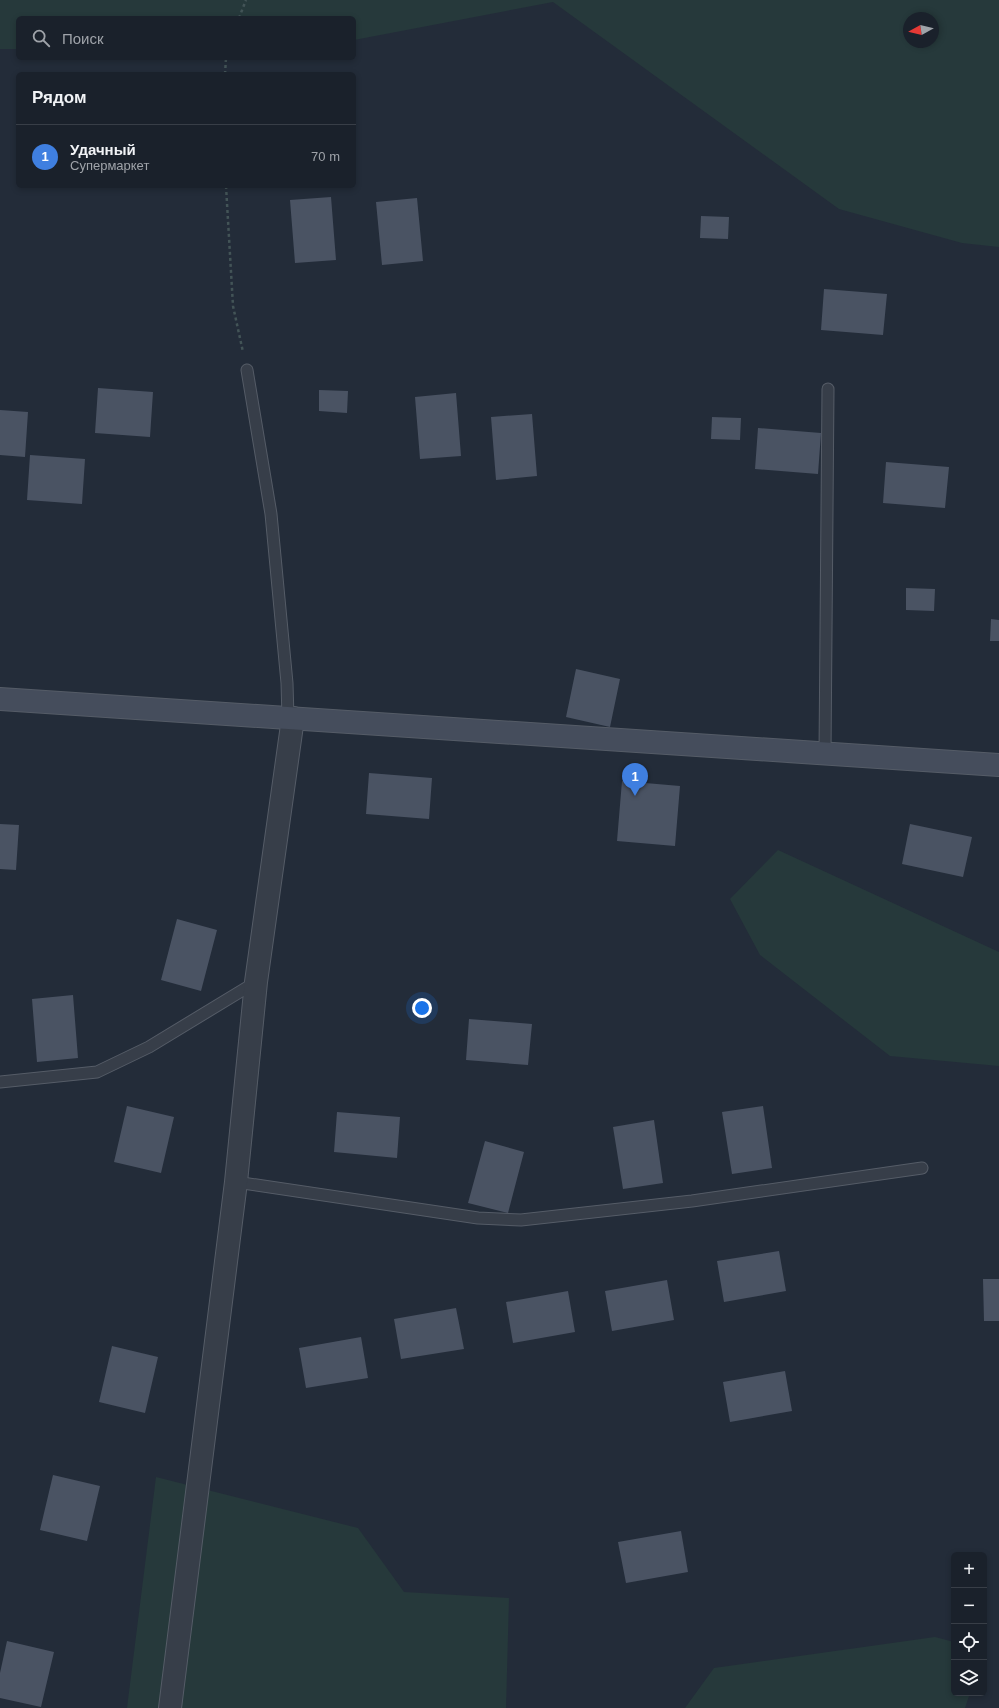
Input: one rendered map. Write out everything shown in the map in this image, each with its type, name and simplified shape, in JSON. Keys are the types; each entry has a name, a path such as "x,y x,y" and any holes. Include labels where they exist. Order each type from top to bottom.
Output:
{"street":[{"path":"0,699 999,765"},
{"path":"170,1708 236,1182 256,982 291,718"}],"lane":[{"path":"247,370 271,514 291,718"},
{"path":"825,754 828,389"},
{"path":"0,1082 97,1072 149,1047 256,982"},
{"path":"236,1182 478,1218 521,1220 692,1201 922,1168"}],"path":[{"path":"240,16 246,0"},
{"path":"225,72 226,60"},
{"path":"226,188 233,306 247,370"}],"shaded area":[{"path":"0,0 999,0 999,247 962,243 839,209 553,2 356,40 356,16 16,16 16,49 0,49"},
{"path":"778,850 999,952 999,1066 890,1056 760,955 730,899"},
{"path":"156,1477 358,1528 404,1592 509,1598 506,1708 127,1708"},
{"path":"935,1637 951,1641 951,1696 969,1696 965,1708 685,1708 714,1668"}],"building":[{"path":"331,197 336,260 295,263 290,200"},
{"path":"417,198 423,261 382,265 376,202"},
{"path":"701,216 729,217 728,239 700,238"},
{"path":"824,289 887,294 883,335 821,330"},
{"path":"98,388 153,392 150,437 95,433"},
{"path":"319,390 348,391 347,413 319,411"},
{"path":"456,393 461,456 420,459 415,397"},
{"path":"0,410 28,412 25,457 0,455"},
{"path":"532,414 537,476 496,480 491,417"},
{"path":"712,417 741,418 740,440 711,439"},
{"path":"758,428 821,433 818,474 755,469"},
{"path":"30,455 85,459 82,504 27,500"},
{"path":"886,462 949,467 945,508 883,503"},
{"path":"906,588 935,589 934,611 906,610"},
{"path":"991,619 999,620 999,641 990,641"},
{"path":"576,669 620,679 610,727 566,717"},
{"path":"369,773 432,778 429,819 366,814"},
{"path":"622,781 680,786 675,846 617,841"},
{"path":"0,824 19,825 16,870 0,869"},
{"path":"910,824 972,837 963,877 902,864"},
{"path":"177,919 217,930 201,991 161,980"},
{"path":"73,995 78,1058 37,1062 32,999"},
{"path":"469,1019 532,1024 528,1065 466,1060"},
{"path":"127,1106 174,1117 161,1173 114,1162"},
{"path":"763,1106 772,1168 732,1174 722,1112"},
{"path":"337,1112 400,1117 397,1158 334,1152"},
{"path":"654,1120 663,1183 623,1189 613,1127"},
{"path":"485,1141 524,1152 508,1213 468,1203"},
{"path":"779,1251 786,1291 724,1302 717,1261"},
{"path":"983,1279 999,1279 999,1321 984,1321"},
{"path":"667,1280 674,1320 612,1331 605,1291"},
{"path":"568,1291 575,1332 513,1343 506,1302"},
{"path":"456,1308 464,1349 401,1359 394,1319"},
{"path":"361,1337 368,1378 306,1388 299,1348"},
{"path":"112,1346 158,1357 145,1413 99,1402"},
{"path":"785,1371 792,1411 730,1422 723,1382"},
{"path":"53,1475 100,1486 87,1541 40,1530"},
{"path":"681,1531 688,1572 626,1583 618,1542"},
{"path":"7,1641 54,1652 41,1707 0,1698 0,1673"}],"place":[{"name":"Удачный","path":"635,796"}]}
